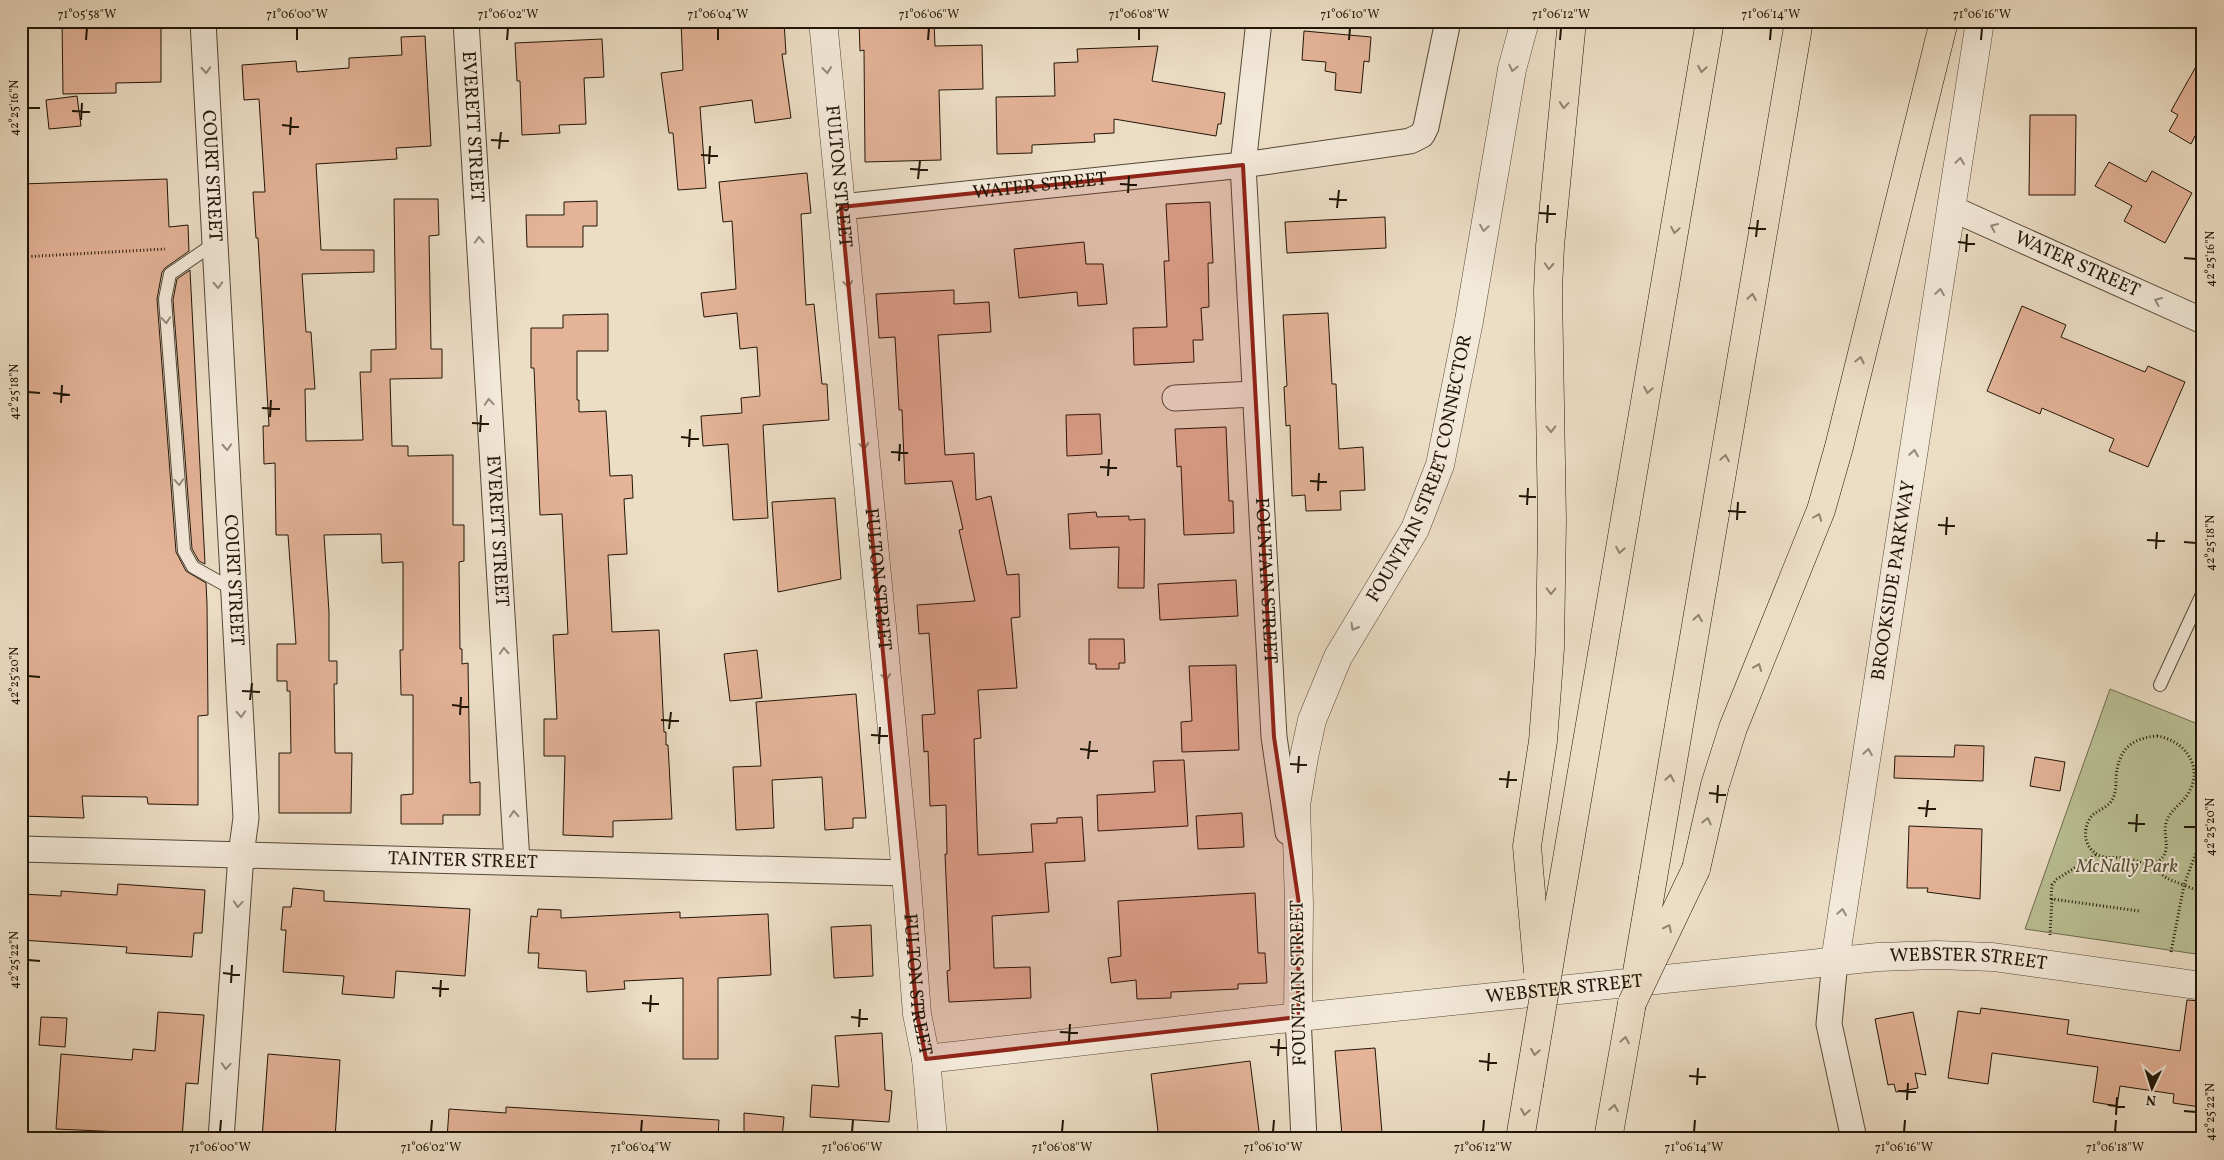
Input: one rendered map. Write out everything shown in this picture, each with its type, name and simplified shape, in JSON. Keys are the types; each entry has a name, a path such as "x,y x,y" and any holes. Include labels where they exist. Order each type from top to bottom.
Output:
{"highway":[{"path":"1541,1013 1527,846 1543,741 1550,639 1552,511 1548,281 1572,21"},
{"path":"1520,1139 1710,21"},
{"path":"1608,1139 1799,21"},
{"path":"1632,1003 1696,869 1715,785 1731,736 1821,510 1944,21"}],"street":[{"name":"COURT STREET","path":"203,21 246,818 241,855 221,1139"},
{"name":"EVERETT STREET","path":"466,21 517,862"},
{"name":"FULTON STREET","path":"823,21 906,873 917,1014 926,1059 933,1139"},
{"name":"FOUNTAIN STREET","path":"1259,21 1243,165 1274,737 1299,904 1298,1017 1304,1139"},
{"name":"WATER STREET","path":"841,207 1243,165 1410,141 1418,138 1426,126 1448,21"},
{"name":"FOUNTAIN STREET CONNECTOR","path":"1299,904 1296,805 1312,720 1338,657 1415,529 1440,466 1467,330 1512,69 1525,21"},
{"name":"BROOKSIDE PARKWAY","path":"1854,1139 1829,1024 1835,961 1953,209 1980,21"},
{"name":"WATER STREET","path":"1953,209 2203,321"},
{"path":"1175,398 1254,394"},
{"name":"TAINTER STREET","path":"21,849 906,873"},
{"name":"WEBSTER STREET","path":"926,1059 1298,1017 1835,961 1937,955 1993,957 2203,986"}],"lane":[{"path":"215,243 170,274 165,299 184,551 193,566 234,590"},
{"path":"2160,685 2203,592"}],"path":[{"path":"21,258 171,249"},
{"path":"2166,737 2178,743 2188,752 2193,766 2193,780 2188,796 2169,815 2166,828 2168,839 2166,851 2154,864 2146,865 2134,860 2098,854 2086,842 2086,830 2092,816 2107,806 2114,797 2120,758 2132,744 2144,738 2166,737"},
{"path":"2170,958 2184,885 2203,834"},
{"path":"2050,938 2052,885 2057,879 2098,854"},
{"path":"2154,864 2158,873 2164,877 2203,892"},
{"path":"2052,899 2139,911"}],"highlighted area":[{"path":"1243,165 1274,737 1299,904 1298,1017 926,1059 917,1014 841,207"}],"green space":[{"name":"McNally Park","path":"2110,689 2203,726 2203,955 2025,929"}],"building":[{"path":"62,21 161,21 161,82 116,83 116,93 63,94"},
{"path":"681,21 784,21 786,54 782,54 791,118 755,123 752,100 700,107 706,188 678,190 673,133 669,133 661,73 683,70"},
{"path":"859,21 934,21 935,46 982,45 983,89 939,90 941,160 865,162 864,50 860,51"},
{"path":"1304,31 1371,37 1369,62 1364,61 1361,93 1335,90 1336,73 1325,71 1326,62 1302,60"},
{"path":"425,36 431,146 396,148 397,159 316,164 321,250 374,250 374,272 302,274 306,332 311,332 315,389 305,389 306,441 363,440 360,372 371,372 371,350 396,349 394,199 438,199 439,235 429,236 431,349 442,349 442,378 390,379 392,446 408,446 408,456 453,455 453,525 464,525 464,561 459,562 460,649 462,649 462,664 468,663 470,783 480,782 480,815 443,815 443,824 401,824 401,795 413,794 413,695 401,695 400,650 403,650 403,562 382,563 381,534 324,535 329,612 329,661 337,661 337,684 334,684 335,753 352,753 351,813 279,813 279,753 291,753 290,691 287,691 287,681 277,681 277,644 296,644 288,535 276,535 275,463 264,464 263,426 269,426 258,238 256,238 253,192 265,192 259,99 244,100 242,65 296,61 297,72 349,68 349,58 402,55 401,37"},
{"path":"602,39 604,77 584,78 586,124 559,125 560,133 522,135 520,81 517,81 515,43"},
{"path":"1158,46 1152,81 1225,93 1221,124 1218,124 1216,136 1114,119 1114,133 1094,134 1095,142 1032,145 1032,153 997,154 996,97 1055,96 1054,63 1078,62 1077,49"},
{"path":"2203,54 2203,130 2199,128 2191,144 2169,131 2178,115 2171,111"},
{"path":"77,96 81,126 49,129 46,100"},
{"path":"2030,115 2076,115 2075,195 2029,195"},
{"path":"2109,162 2146,182 2152,171 2192,193 2165,243 2124,221 2132,206 2095,186"},
{"path":"807,173 811,213 801,214 806,305 814,304 822,384 827,384 829,420 763,425 768,518 733,520 728,444 703,446 701,416 742,413 741,398 760,396 757,347 740,349 737,313 704,317 701,293 736,289 732,221 723,222 719,182"},
{"path":"167,179 169,227 188,225 189,251 162,272 157,299 176,552 186,571 206,583 208,715 198,716 198,805 148,804 147,797 82,796 84,818 21,816 21,184"},
{"path":"597,201 597,226 583,226 583,247 527,247 526,215 564,215 564,202"},
{"path":"1210,202 1213,263 1208,263 1209,307 1201,308 1203,340 1193,340 1194,362 1134,365 1133,328 1167,327 1164,261 1169,261 1166,204"},
{"path":"1385,217 1386,248 1287,253 1285,222"},
{"path":"1084,242 1086,264 1103,264 1107,304 1078,306 1077,292 1019,298 1014,249"},
{"path":"190,270 205,564 199,561 192,549 173,300 177,279"},
{"path":"954,290 954,304 989,302 991,332 938,335 945,455 974,453 976,500 991,496 1007,575 1019,574 1020,617 1011,618 1017,688 978,690 981,738 974,739 978,855 1033,852 1031,824 1057,823 1057,818 1082,817 1085,861 1045,863 1049,912 992,916 994,968 1030,967 1031,998 949,1002 947,971 950,970 945,854 947,854 946,805 930,806 928,751 924,752 922,715 935,714 929,633 919,634 917,605 975,601 959,530 963,529 952,481 905,484 902,410 899,410 895,337 879,338 876,294"},
{"path":"2022,306 2066,325 2061,337 2145,372 2148,366 2185,382 2148,467 2109,451 2114,439 2042,408 2040,414 1987,391"},
{"path":"1328,313 1332,384 1336,384 1339,449 1363,447 1365,490 1340,491 1341,510 1306,511 1305,495 1292,496 1290,425 1286,426 1284,387 1287,386 1283,315"},
{"path":"608,314 608,351 577,351 577,400 579,400 579,412 606,411 610,476 632,475 633,498 624,499 627,554 608,555 612,632 659,630 664,732 666,732 666,745 668,745 672,819 613,821 613,837 563,835 565,756 544,756 544,719 557,719 553,635 568,634 562,514 540,515 534,368 531,368 531,328 563,328 563,315"},
{"path":"1100,414 1102,454 1067,456 1066,415"},
{"path":"1226,427 1229,501 1233,501 1234,533 1184,535 1181,466 1177,467 1175,429"},
{"path":"835,498 841,579 778,592 772,502"},
{"path":"1096,512 1097,517 1129,516 1129,520 1145,519 1144,588 1118,588 1119,547 1070,549 1068,514"},
{"path":"1236,580 1238,616 1160,620 1158,584"},
{"path":"1089,639 1124,639 1125,663 1119,663 1119,669 1096,669 1096,664 1089,664"},
{"path":"757,650 762,698 730,701 724,654"},
{"path":"1236,665 1239,750 1182,752 1181,722 1192,721 1189,666"},
{"path":"856,694 866,818 853,818 853,828 825,830 822,777 772,780 774,828 736,830 733,767 761,766 756,702"},
{"path":"1955,745 1984,746 1983,781 1894,778 1895,756 1954,757"},
{"path":"2035,757 2065,762 2060,791 2030,786"},
{"path":"1184,760 1188,826 1098,831 1097,795 1155,792 1153,761"},
{"path":"1242,813 1244,847 1198,849 1196,816"},
{"path":"1909,826 1982,829 1980,899 1927,892 1928,888 1907,888"},
{"path":"118,884 205,890 202,933 194,933 192,957 126,953 127,947 21,940 21,894 61,896 61,891 117,895"},
{"path":"293,888 324,891 324,901 470,909 465,976 396,971 394,998 342,994 344,976 283,972 286,930 281,930 283,907 291,907"},
{"path":"1255,893 1258,953 1265,953 1267,983 1238,984 1238,989 1171,992 1171,998 1137,999 1136,980 1111,983 1108,958 1121,956 1118,901"},
{"path":"538,909 561,910 561,918 680,912 680,918 768,914 771,975 718,978 718,1059 683,1059 683,978 624,981 625,989 587,992 586,971 538,968 539,953 528,953 531,916 537,917"},
{"path":"871,925 873,976 834,978 831,927"},
{"path":"2187,1000 2203,1001 2203,1085 2200,1107 2173,1103 2174,1094 2120,1086 2117,1106 2093,1102 2098,1067 1992,1053 1988,1084 1948,1078 1958,1011 1980,1014 1981,1008 2069,1020 2067,1034 2180,1051"},
{"path":"158,1012 204,1015 198,1084 186,1083 182,1139 122,1139 122,1132 56,1129 61,1054 132,1060 133,1049 155,1051"},
{"path":"1913,1012 1926,1075 1915,1073 1918,1088 1896,1092 1894,1084 1888,1085 1875,1019"},
{"path":"41,1017 67,1018 65,1047 39,1045"},
{"path":"882,1033 885,1090 892,1091 889,1122 810,1117 812,1085 839,1087 835,1036"},
{"path":"1375,1048 1382,1133 1342,1136 1335,1051"},
{"path":"268,1054 340,1060 335,1139 262,1139"},
{"path":"1250,1061 1260,1139 1159,1139 1151,1074"},
{"path":"506,1107 719,1120 718,1139 447,1139 449,1109 506,1113"},
{"path":"744,1113 784,1117 782,1139 744,1139"}]}
